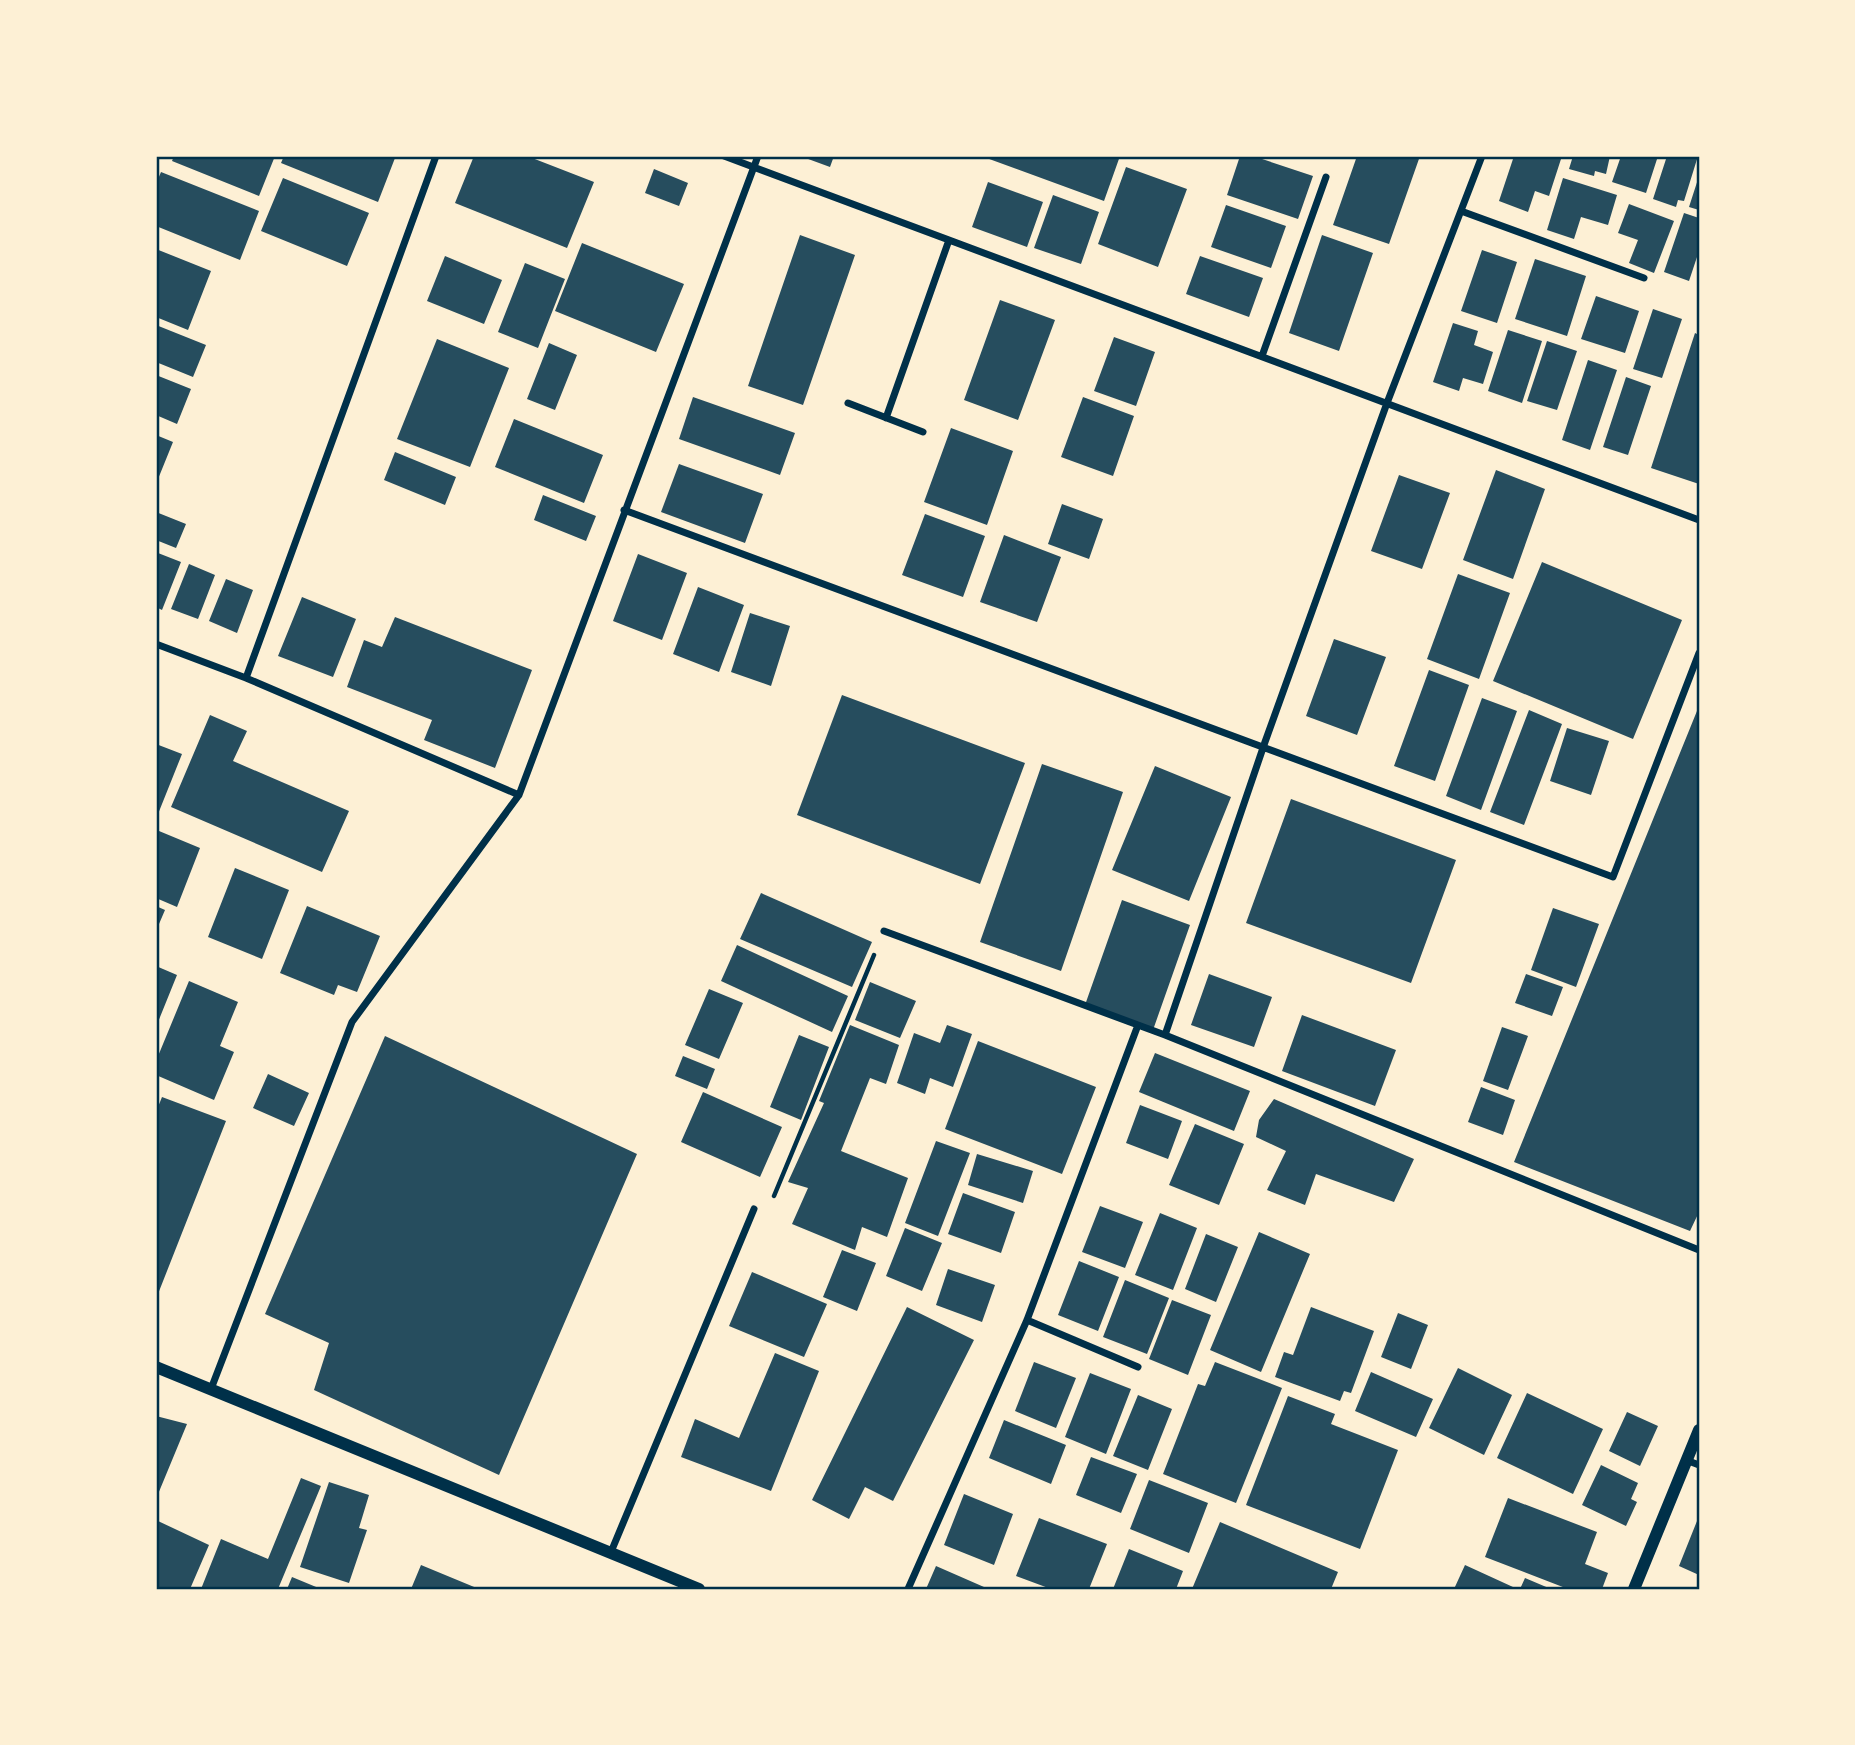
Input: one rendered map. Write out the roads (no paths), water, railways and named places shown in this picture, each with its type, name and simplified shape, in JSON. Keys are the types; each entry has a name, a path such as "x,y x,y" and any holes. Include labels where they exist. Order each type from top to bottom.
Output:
{"street":[{"path":"246,678 436,156"},
{"path":"724,156 1699,520"},
{"path":"211,1390 352,1022 519,795 758,156"},
{"path":"1165,1035 1263,747 1387,403 1482,156"},
{"path":"1262,356 1326,177"},
{"path":"1461,211 1644,278"},
{"path":"886,418 949,240"},
{"path":"848,403 923,432"},
{"path":"624,510 1613,877 1699,653"},
{"path":"156,644 246,678 519,795"},
{"path":"884,931 1165,1035 1699,1250"},
{"path":"908,1589 1027,1320 1138,1025"},
{"path":"611,1552 754,1209"},
{"path":"1027,1320 1138,1367"},
{"path":"156,1367 699,1589"},
{"path":"1634,1589 1699,1430"},
{"path":"1686,1460 1699,1465"}]}
